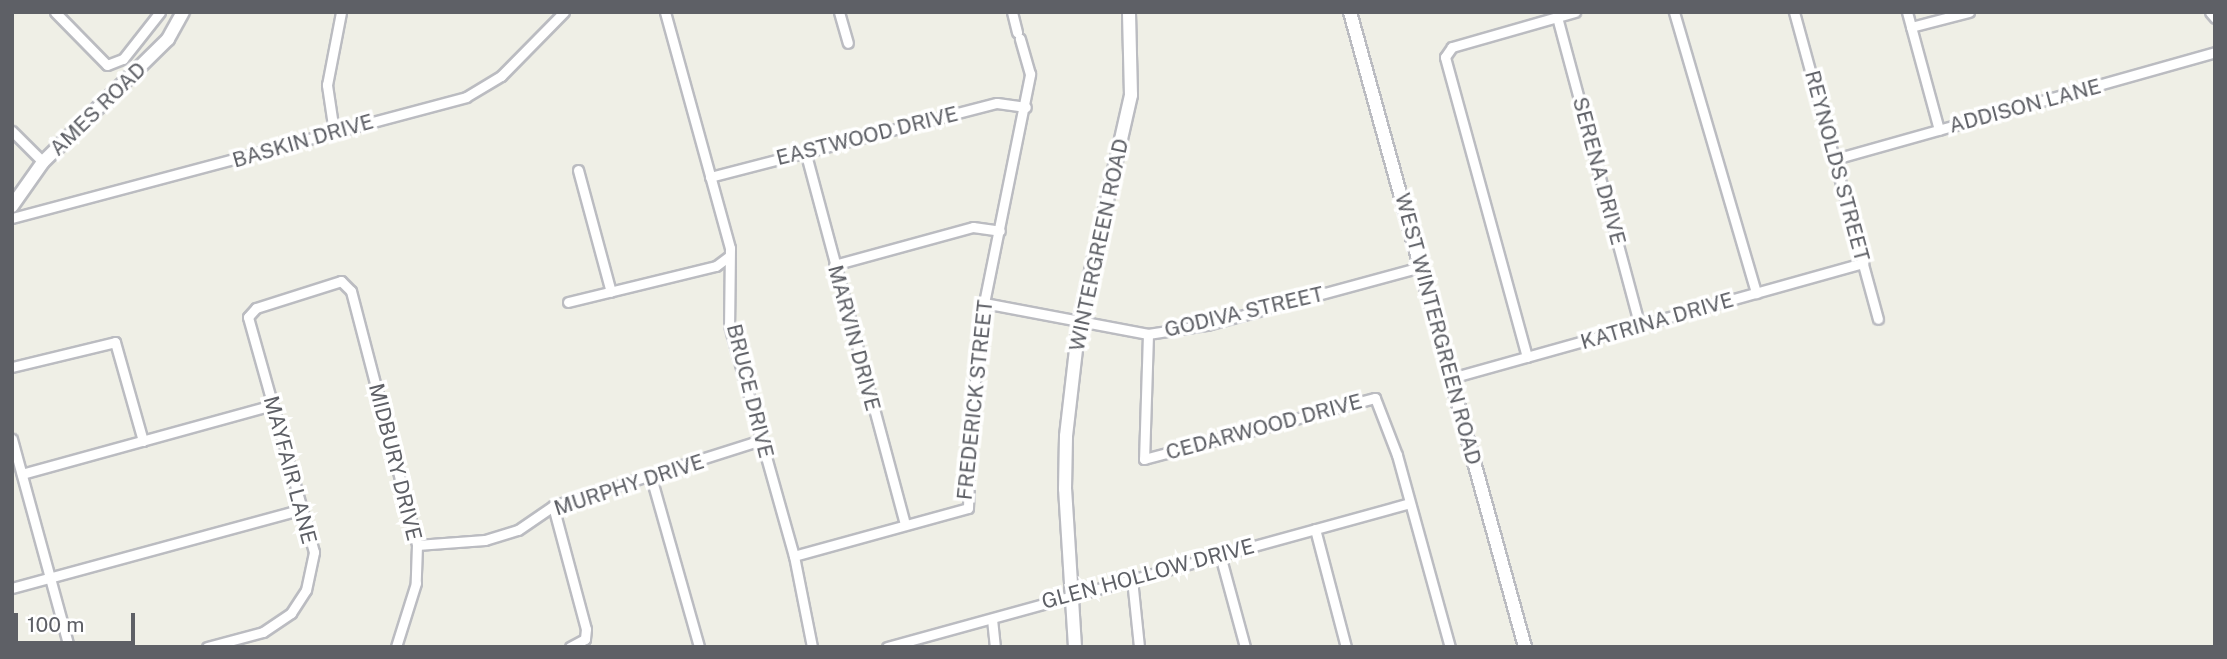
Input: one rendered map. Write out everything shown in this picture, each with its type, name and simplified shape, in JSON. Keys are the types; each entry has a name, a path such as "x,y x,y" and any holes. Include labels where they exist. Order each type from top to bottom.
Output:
{"street":[{"path":"55,12 107,65 123,59 158,16"},
{"name":"AMES ROAD","path":"12,206 43,162 168,39 183,12"},
{"path":"334,132 327,85 341,12"},
{"name":"BASKIN DRIVE","path":"12,218 481,91 564,12"},
{"name":"BRUCE DRIVE","path":"665,12 710,177 733,279 729,325 794,556 812,647"},
{"path":"839,12 848,43"},
{"name":"FREDERICK STREET","path":"794,556 968,508 971,416 984,303 1026,107 1030,74 1012,12"},
{"name":"WINTERGREEN ROAD","path":"1076,647 1065,463 1079,324 1131,95 1129,12"},
{"name":"WEST WINTERGREEN ROAD","path":"1350,12 1525,647"},
{"path":"1527,357 1445,57 1452,47 1575,12"},
{"path":"1675,12 1756,293"},
{"name":"REYNOLDS STREET","path":"1794,12 1878,319"},
{"path":"1907,12 1939,130"},
{"path":"1911,27 1969,12"},
{"path":"2210,12 2215,18"},
{"name":"SERENA DRIVE","path":"1557,17 1640,326"},
{"name":"ADDISON LANE","path":"1835,159 2215,52"},
{"name":"EASTWOOD DRIVE","path":"710,177 997,103 1026,107"},
{"path":"12,131 43,162"},
{"name":"MARVIN DRIVE","path":"805,151 905,524"},
{"path":"578,170 611,292"},
{"path":"834,265 973,228 1000,231"},
{"path":"568,302 716,266 728,257"},
{"name":"KATRINA DRIVE","path":"1451,378 1863,263"},
{"name":"GODIVA STREET","path":"984,303 1079,324 1149,334 1207,325 1420,267"},
{"name":"MAYFAIR LANE","path":"206,647 263,632 291,613 306,590 314,552 248,317 256,308 341,281"},
{"name":"MIDBURY DRIVE","path":"341,281 351,291 417,545 416,583 396,647"},
{"name":"CEDARWOOD DRIVE","path":"1149,334 1144,460 1375,397 1410,503 1450,647"},
{"path":"12,367 115,342 143,441"},
{"path":"22,474 273,405"},
{"path":"12,439 69,647"},
{"name":"MURPHY DRIVE","path":"417,545 485,540 518,530 553,506 651,477 761,439"},
{"path":"651,477 699,647"},
{"name":"GLEN HOLLOW DRIVE","path":"887,647 1410,503"},
{"path":"553,506 586,629 585,639 570,647"},
{"path":"12,587 302,509"},
{"path":"1315,528 1346,647"},
{"path":"1220,555 1245,647"},
{"path":"1132,579 1139,647"},
{"path":"992,618 995,647"}]}
